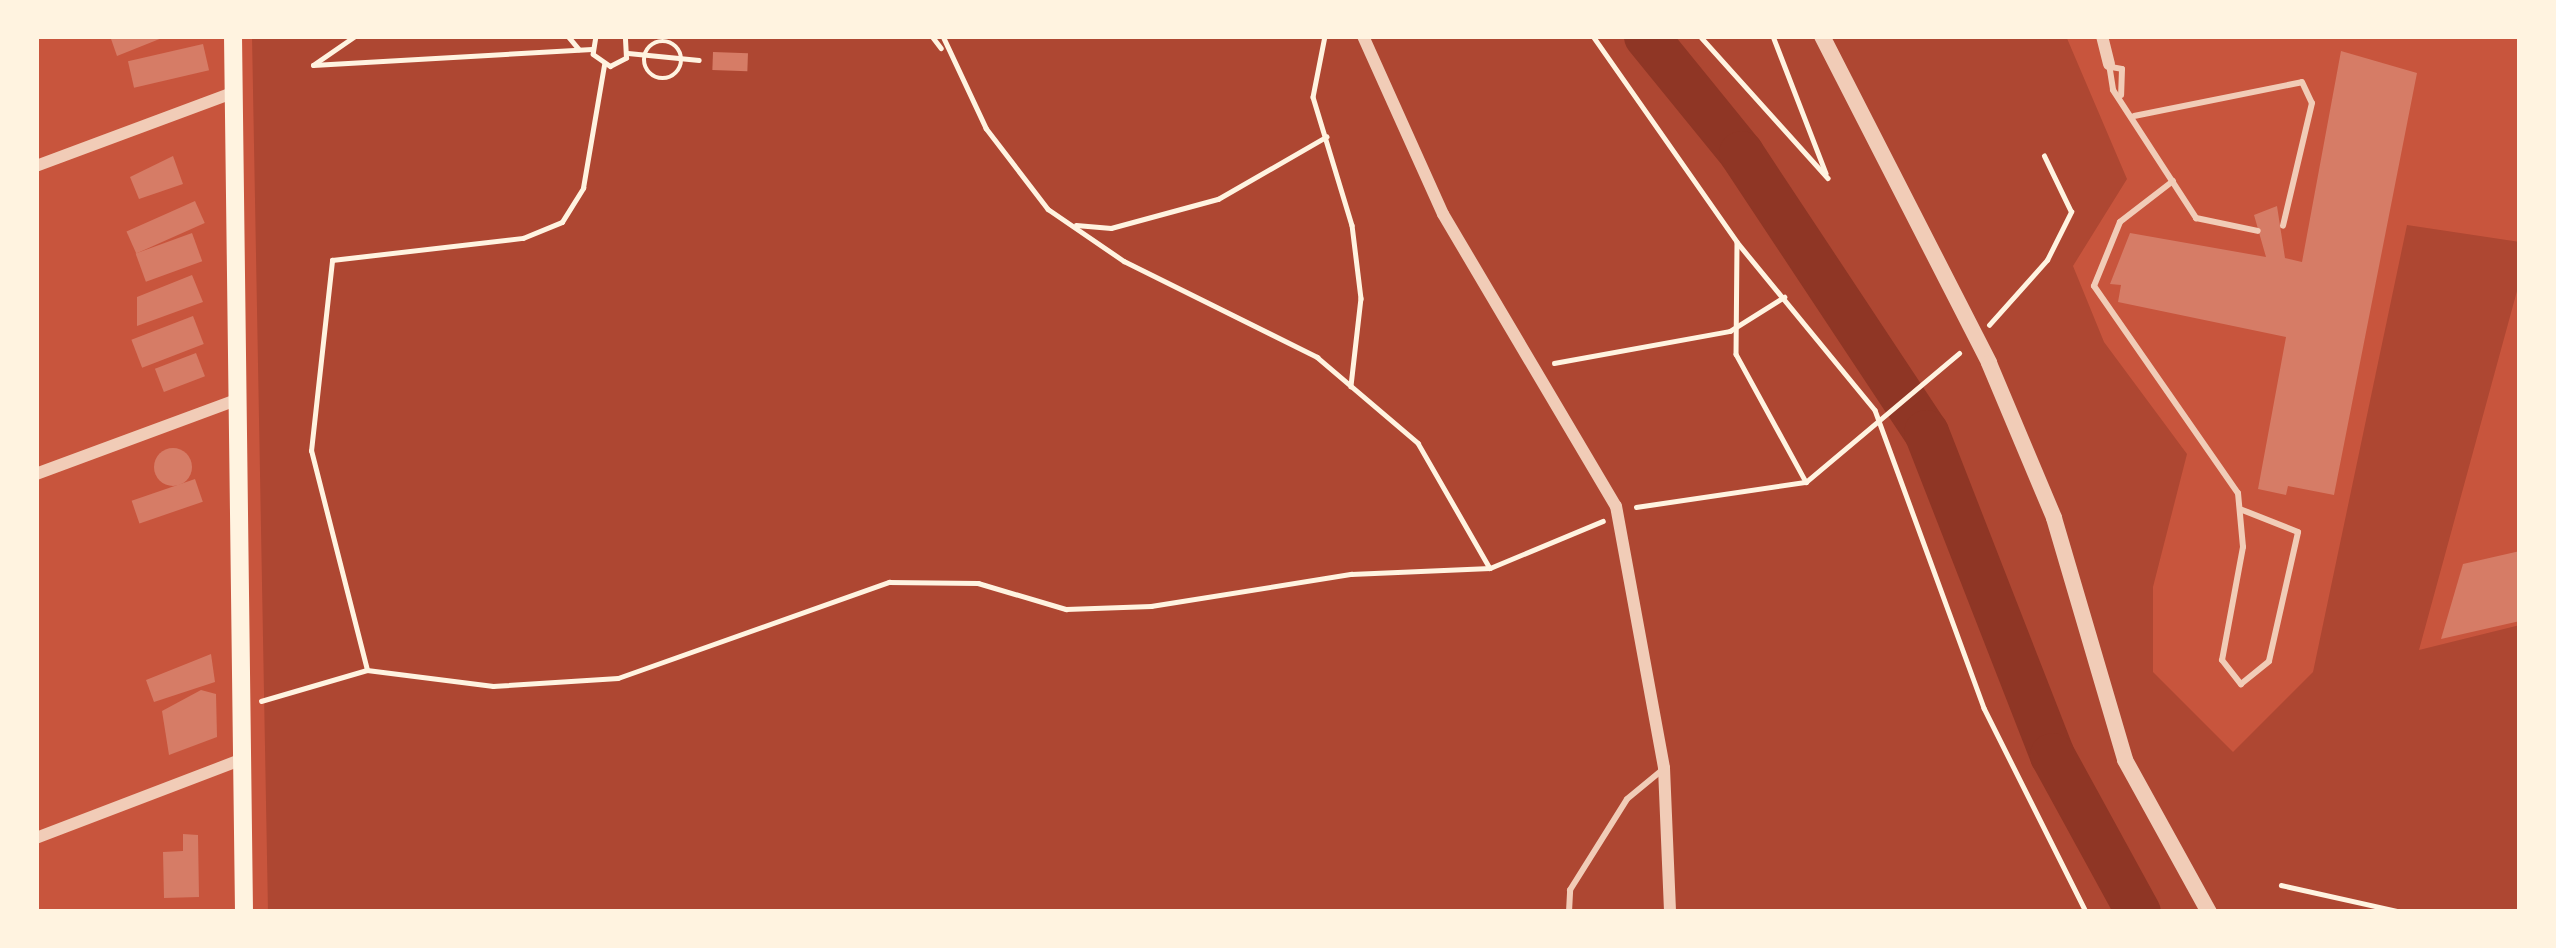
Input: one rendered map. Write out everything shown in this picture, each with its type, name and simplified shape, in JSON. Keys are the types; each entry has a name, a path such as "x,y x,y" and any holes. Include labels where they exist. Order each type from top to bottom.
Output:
{"main road":[{"path":"233,36 231,402 244,912"}],"street":[{"path":"1363,36 1422,173 1619,514 1664,768 1670,912"},
{"path":"1822,36 1989,363 2054,518 2126,760 2209,912"},
{"path":"2102,36 2110,65"},
{"path":"36,166 232,92"},
{"path":"36,474 231,402"},
{"path":"36,838 238,761"}],"lane":[{"path":"2110,65 2122,68 2121,95 2204,224 2258,231"},
{"path":"2134,116 2294,78 2312,103 2305,149 2283,226"},
{"path":"2173,181 2120,222 2094,286 2193,417 2240,509 2222,660 2242,684 2269,661 2297,532 2240,509"},
{"path":"1569,912 1570,890 1628,799 1664,768"}],"path":[{"path":"355,36 314,65 592,49"},
{"path":"568,36 579,50"},
{"path":"592,49 596,36"},
{"path":"625,36 628,53"},
{"path":"932,36 986,128 1071,224 1351,386 1418,443 1490,568"},
{"path":"941,48 943,36"},
{"path":"1325,36 1313,97 1328,136 1360,298 1351,386"},
{"path":"1593,36 1737,242 1875,410 1975,687 2086,912"},
{"path":"1700,36 1828,178 1773,36"},
{"path":"644,59 664,41 682,60"},
{"path":"367,670 311,451 332,260 523,238 562,223 583,188 604,65 592,49"},
{"path":"604,65 628,53 644,59 699,61"},
{"path":"644,59 665,80 682,60"},
{"path":"1071,224 1112,228 1218,199 1328,136"},
{"path":"272,698 367,670 493,686 618,678 889,583 979,583 1066,609 1490,568 1619,514 1806,482 2005,311 2071,212 2044,156"},
{"path":"1737,242 1730,331 1765,420 1806,482"},
{"path":"1536,365 1730,331 1784,297"},
{"path":"2282,885 2402,912"}],"shaded area":[{"path":"252,36 2066,36 2127,179 2073,266 2104,342 2187,454 2153,587 2153,672 2233,752 2313,672 2407,225 2520,242 2520,280 2419,650 2520,625 2520,912 268,912"}],"building":[{"path":"110,36 167,36 117,56"},
{"path":"203,44 209,70 134,88 128,61"},
{"path":"2341,51 2417,73 2334,495 2288,486 2286,495 2258,489 2286,337 2118,302 2121,285 2110,284 2130,233 2266,257 2254,215 2277,206 2285,258 2302,262"},
{"path":"713,52 748,53 747,71 712,70"},
{"path":"173,156 183,184 139,199 130,177"},
{"path":"195,201 205,223 136,253 126,232"},
{"path":"192,233 202,261 146,282 136,254"},
{"path":"192,275 203,302 137,326 137,297"},
{"path":"193,316 204,344 142,368 131,340"},
{"path":"196,353 205,376 164,392 155,369"},
{"path":"173,448 187,453 192,467 187,481 173,486 159,481 154,467 159,453"},
{"path":"195,479 203,502 139,524 132,501"},
{"path":"2520,551 2520,621 2441,639 2463,564"},
{"path":"211,654 215,682 154,702 146,680"},
{"path":"201,690 216,694 217,737 169,755 162,711"},
{"path":"183,834 198,835 199,897 164,898 163,852 183,851"}],"waterway":[{"path":"1646,36 1741,153 1926,432 2052,755 2138,912"}]}
